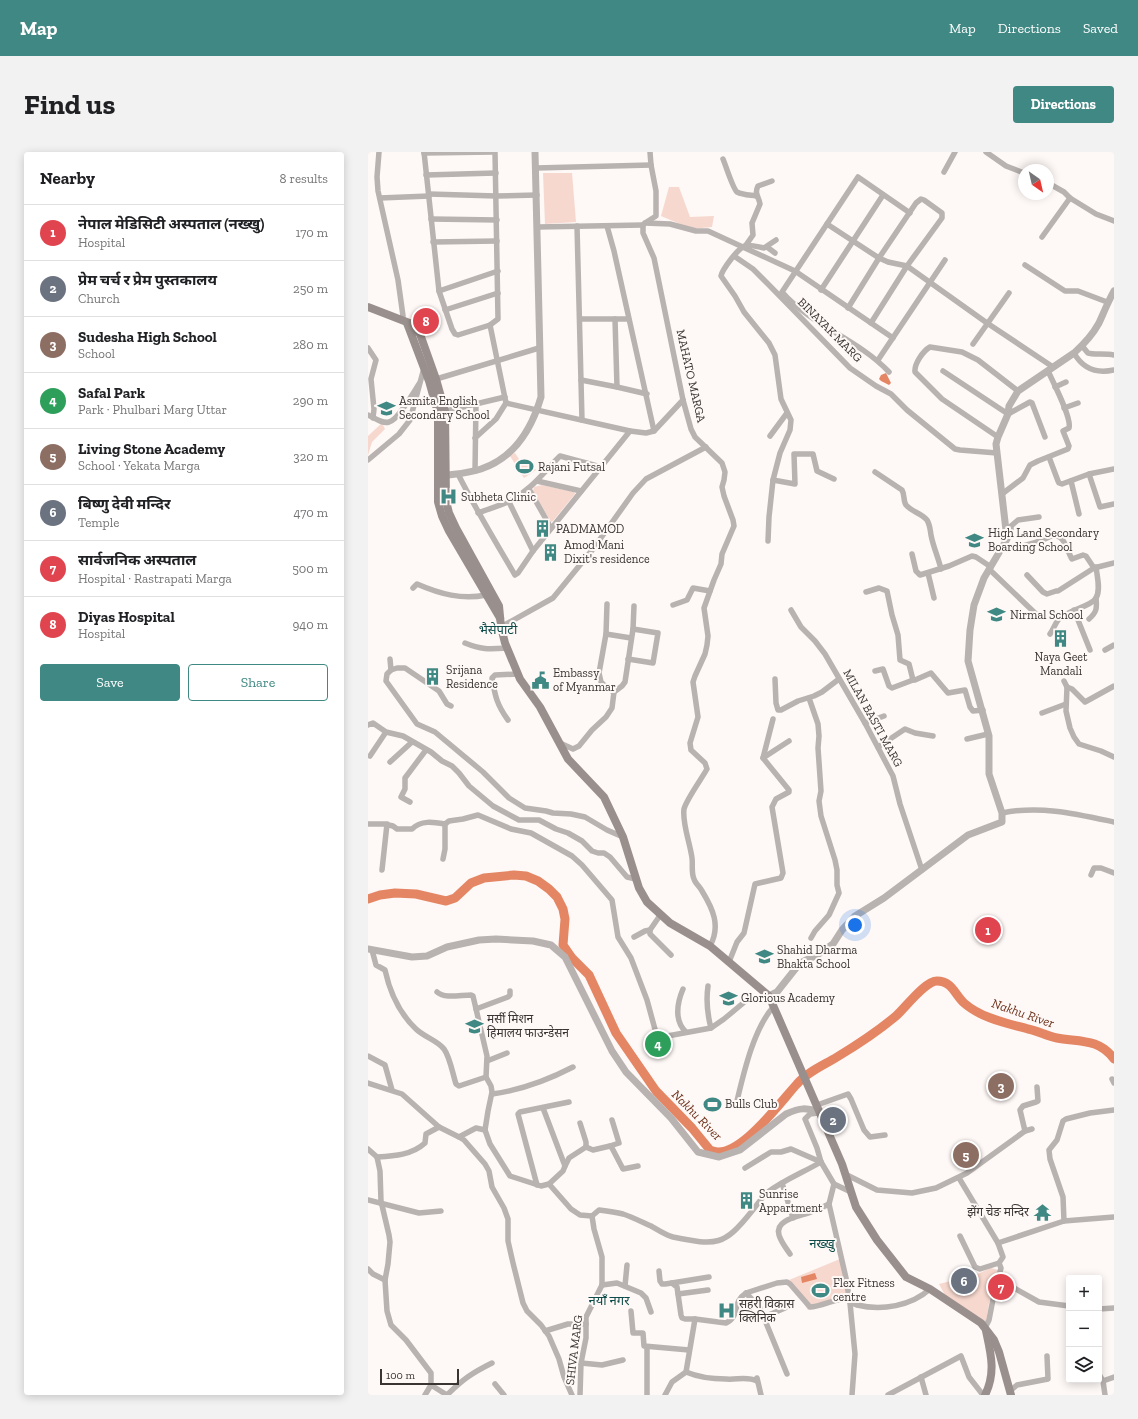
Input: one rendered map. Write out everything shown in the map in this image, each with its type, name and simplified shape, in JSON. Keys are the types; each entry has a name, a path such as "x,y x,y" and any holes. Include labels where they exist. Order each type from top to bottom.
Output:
{"main road":[{"path":"368,307 412,324 420,334 429,380 441,412 441,476 449,513 486,595 501,622"},
{"path":"469,559 500,606 501,622 507,648 518,674 540,707 568,758 604,797 616,819 639,888 647,902 670,923 710,946 769,996 847,1175 856,1207 877,1240 906,1277 930,1289 976,1319 985,1328 994,1340 999,1352 1011,1393"},
{"path":"984,1395 990,1384 992,1366 985,1328"}],"street":[{"path":"379,152 377,177 380,198 398,280 405,322"},
{"path":"424,152 494,152 496,173 498,319 490,325 458,335 455,334 452,329 439,291 424,152"},
{"path":"441,476 474,471 497,462 512,450 522,438 537,410 541,397 536,152"},
{"path":"644,224 656,216 656,191 650,165 650,152"},
{"path":"944,172 955,152"},
{"path":"986,152 1006,166 1018,171"},
{"path":"723,159 736,191 742,194 756,196"},
{"path":"536,168 650,165"},
{"path":"426,174 496,173"},
{"path":"889,372 878,360 809,315 782,292 858,177 910,213"},
{"path":"768,541 773,480 780,453 792,425 783,404 775,355 769,344 744,312 721,276 734,256 752,235 752,222 760,204 756,196 758,186 772,181"},
{"path":"1054,186 1096,214 1114,221"},
{"path":"380,198 429,195 537,195"},
{"path":"821,290 883,195"},
{"path":"1042,237 1070,198"},
{"path":"848,308 916,203 922,199 938,209 942,214 936,227 907,266 871,323"},
{"path":"431,219 497,220"},
{"name":"MAHATO MARGA","path":"644,224 643,233 657,269 683,400 691,429 695,437 722,463 725,472 722,487 734,526 722,554 721,564 704,608 708,636 705,654 693,682 698,717 690,743 691,750 705,763 707,769 685,807 684,815 692,859 692,875 694,881 699,886 709,904 716,924 715,938 710,946"},
{"path":"538,227 670,224 696,231 708,231 744,246 795,272 893,338"},
{"path":"827,224 879,258 888,262 907,266 1051,369 1055,387 1070,426 1063,431 1069,448 1030,465 1023,478 1002,494"},
{"path":"577,226 582,420"},
{"path":"607,226 614,251 654,431"},
{"path":"744,246 764,248 776,240"},
{"path":"433,242 497,241"},
{"path":"767,247 774,252"},
{"name":"BINAYAK MARG","path":"734,256 753,269 808,323 850,368 876,386 891,394 907,410 955,448 960,450 997,453"},
{"path":"878,360 945,260"},
{"path":"1025,266 1065,291 1078,291 1107,302"},
{"path":"439,291 498,271"},
{"path":"1007,539 996,444 1008,414 1009,406 1018,391 1082,346 1098,325 1107,302 1114,291"},
{"path":"445,310 498,293"},
{"path":"973,344 1009,293"},
{"path":"580,319 628,318"},
{"path":"615,319 616,387"},
{"path":"475,438 496,419 505,400 490,325"},
{"path":"1082,346 1092,355 1108,353 1114,355"},
{"path":"998,437 942,400 915,372 915,367 925,351 930,347 962,352 978,360 1018,391"},
{"path":"368,348 376,360 371,379 374,409 371,417 381,422 390,422 396,418 429,380 539,348"},
{"path":"1074,353 1079,362 1086,368 1105,372 1114,370"},
{"path":"368,460 399,434 410,420 429,380 427,366"},
{"path":"943,371 1008,414"},
{"path":"582,380 646,394"},
{"path":"1055,387 1066,382"},
{"path":"441,412 476,403 505,400 537,410 630,431 646,433 654,431 683,400"},
{"path":"1008,414 1030,402 1036,412 1045,437"},
{"path":"474,471 476,403"},
{"path":"1064,408 1078,403"},
{"path":"770,436 787,413"},
{"path":"458,474 478,513 515,575 630,431"},
{"path":"501,622 553,598 594,549 633,493 646,479 706,447"},
{"path":"773,480 795,484 794,454 813,454 817,471 834,479"},
{"path":"478,513 509,502 529,489 560,456 601,467"},
{"path":"1049,457 1059,483 1062,484 1089,474 1114,469"},
{"path":"875,472 902,490 906,504 927,520 930,526 931,535 941,569"},
{"path":"1089,474 1100,507 1114,504"},
{"path":"537,481 581,491"},
{"path":"1071,481 1078,514"},
{"path":"529,489 551,528"},
{"path":"509,502 533,551"},
{"path":"368,824 387,824 397,829 412,829 416,825 427,822 445,824 449,821 478,815 511,829 531,833 572,856 582,865 612,900 618,937 630,958 647,1000 656,1033 662,1037 711,1028 748,999 769,996 777,992 800,963 817,955 833,944 842,930 855,916 884,898 968,835 1002,822 1002,813 989,774 988,734 983,710 968,660 969,638 974,604 984,578 1011,532 1011,526 1018,520 1039,517"},
{"path":"1003,547 1027,545 1053,535 1057,535 1062,538 1072,559 1083,555 1086,556 1095,568 1098,586 1096,614 1089,619"},
{"path":"912,554 918,574 941,569 972,556 990,568 1036,614"},
{"path":"1027,575 1043,592 1047,594 1056,590 1058,591 1095,568 1114,563"},
{"path":"928,573 934,598"},
{"path":"413,588 417,584 443,594 466,597 486,595"},
{"path":"673,605 688,600 693,588 710,591"},
{"path":"866,592 879,588 886,591 898,635 900,660 909,664 913,680"},
{"path":"1050,634 1058,620 1074,610 1091,603 1096,598"},
{"path":"607,604 606,634 599,673 601,682 608,689 614,692"},
{"path":"560,743 573,749 579,746 592,730 606,717 612,708 614,692 625,682 633,629 634,606"},
{"name":"MILAN BASTI MARG","path":"790,610 801,627 825,654 878,746 893,776 900,804 922,870"},
{"path":"1074,610 1090,650"},
{"path":"628,659 653,663 658,632 633,629"},
{"path":"606,634 631,638"},
{"path":"465,643 477,648 485,649 507,648"},
{"path":"1105,650 1114,645"},
{"path":"390,659 391,670"},
{"path":"451,706 447,704 439,691 424,679 405,668 391,670 387,674 386,681 414,720 421,726 435,732 483,772 509,798 525,808 585,817 607,830 623,837"},
{"path":"875,671 883,669 889,686 892,688 931,673 948,693 965,690 970,707 973,710 983,710"},
{"path":"508,720 500,709 495,696 492,678 494,675 518,674"},
{"path":"775,678 776,703 778,710 781,710 798,700 809,698 822,692 839,679"},
{"path":"1064,681 1067,687 1066,711 1074,737 1079,744 1114,757"},
{"path":"1067,687 1076,692 1085,702 1114,686"},
{"path":"809,698 818,724 820,809 835,860 839,893 829,915 810,938"},
{"path":"1042,713 1066,704"},
{"path":"865,723 884,716"},
{"path":"763,758 773,719"},
{"path":"368,725 373,723 386,732 403,736 431,752 442,761 452,766 469,786 493,806 519,820 539,820 556,829 568,833 582,841 592,851 604,853 610,857 627,877 636,879"},
{"path":"878,746 905,729 915,734 933,736"},
{"path":"370,756 386,732"},
{"path":"967,739 988,734"},
{"path":"763,758 789,741"},
{"path":"390,762 412,742"},
{"path":"410,802 401,796 405,789 405,778 426,750"},
{"path":"728,962 737,942 744,933 755,884 781,878 782,873 772,807 776,800 789,792 789,790 763,758"},
{"path":"1002,813 1020,810 1056,810 1114,822"},
{"path":"382,870 387,824"},
{"path":"443,859 445,849 445,824"},
{"path":"1091,875 1094,868 1101,868 1114,873"},
{"path":"634,937 650,930 661,914"},
{"path":"650,930 650,934 671,954"},
{"path":"370,950 412,957 427,956 447,947 479,940 496,939 533,941 551,945 565,957 612,1051 626,1072 671,1118 698,1152 719,1157 740,1150 786,1114 802,1108 819,1109"},
{"path":"370,950 376,965 385,970 391,994 400,1010 416,1030 444,1049 450,1062 456,1084 458,1086 486,1077"},
{"path":"708,986 706,1001 711,1028"},
{"path":"683,989 678,1005 678,1018 681,1027 686,1032"},
{"path":"476,1009 508,997 510,995 510,991"},
{"path":"437,992 446,996 473,996 487,1061 486,1077 491,1086 492,1094 485,1130 490,1144 510,1176 541,1186 549,1184 563,1172 570,1158 586,1147"},
{"path":"736,1105 744,1069 762,1024 774,1006"},
{"path":"487,1061 507,1053"},
{"path":"368,1056 385,1065 392,1090"},
{"path":"492,1094 514,1091 540,1082 573,1067"},
{"path":"368,1083 402,1094 439,1127 464,1140 485,1164 492,1187 504,1208 508,1219 508,1242 523,1303 527,1311 549,1336 572,1395"},
{"path":"1025,1132 1020,1110 1023,1106 1038,1101 1038,1087"},
{"path":"851,1192 834,1184 821,1162 818,1148 805,1119 810,1114 848,1094 864,1130 870,1137 885,1135"},
{"path":"537,1184 518,1114 520,1112 570,1102"},
{"path":"544,1108 565,1166"},
{"path":"1064,1221 1063,1197 1050,1159 1049,1150 1057,1140 1063,1121 1066,1119 1090,1113 1114,1110"},
{"path":"586,1147 593,1150 619,1143 612,1120"},
{"path":"580,1123 586,1142 586,1147"},
{"path":"377,1156 405,1154 421,1147 425,1143 426,1134 439,1127"},
{"path":"459,1137 476,1128 485,1130"},
{"path":"847,1175 877,1190 912,1193 936,1188 967,1173 1025,1132 1032,1129"},
{"path":"610,1146 623,1169 638,1166"},
{"path":"368,1149 377,1156 381,1177 381,1204 390,1242 385,1280 388,1311 392,1325 406,1340 431,1373 431,1385 425,1395"},
{"path":"745,1168 771,1152 781,1152 791,1149 821,1162"},
{"path":"549,1184 571,1209 580,1215 592,1216 599,1210 615,1212 624,1214 670,1236 693,1241 713,1242 726,1238 741,1225 767,1193 821,1162"},
{"path":"958,1178 998,1243 1003,1257 999,1263 980,1269 975,1267 960,1236"},
{"path":"782,1184 793,1218"},
{"path":"834,1184 829,1204 846,1278 850,1303 855,1354 852,1395"},
{"path":"368,1200 419,1213 441,1211"},
{"path":"790,1254 778,1234 781,1224 829,1204"},
{"name":"SHIVA MARG","path":"580,1395 581,1363 586,1338 586,1317 602,1285 602,1257 592,1216"},
{"path":"998,1243 1064,1221 1114,1217"},
{"path":"985,1328 989,1320 1001,1268 999,1263"},
{"path":"626,1286 627,1265"},
{"path":"368,1269 385,1280"},
{"path":"659,1271 660,1281 662,1284 709,1277"},
{"path":"998,1279 1039,1302 1066,1306"},
{"path":"672,1283 677,1286 682,1318 695,1318 726,1323 735,1316 736,1306 742,1296 746,1293 782,1282 790,1284 810,1307 843,1299 850,1303 877,1308 890,1307 903,1304 923,1296 930,1289"},
{"path":"602,1285 616,1283 641,1293 646,1298 651,1312"},
{"path":"678,1294 708,1290"},
{"path":"746,1293 760,1308 786,1374"},
{"path":"764,1317 785,1308"},
{"path":"1102,1308 1114,1308"},
{"path":"631,1311 633,1333 643,1333 643,1344 647,1347 689,1350"},
{"path":"664,1395 672,1382 686,1372 695,1318"},
{"path":"545,1331 568,1324 586,1324"},
{"path":"647,1347 647,1395"},
{"path":"888,1395 961,1356 969,1377 984,1395"},
{"path":"1011,1393 1017,1385 1048,1379 1047,1356"},
{"path":"581,1363 602,1365 623,1360"},
{"path":"431,1385 447,1395 457,1384 472,1372 492,1364"},
{"path":"686,1372 704,1378 751,1378 757,1380 761,1395"},
{"path":"921,1377 926,1395"},
{"path":"1105,1395 1103,1381 1114,1377"},
{"path":"495,1384 504,1395"}],"shaded area":[{"path":"543,173 572,173 576,222 545,224"},
{"path":"669,187 679,187 690,217 714,216 712,227 692,229 661,216"},
{"path":"886,373 891,383 889,385 879,379 881,375"},
{"path":"382,423 385,429 372,442 368,455 368,436"},
{"name":"Rajani Futsal","path":"515,453 521,462 523,461 525,464 529,461 536,470 524,478 510,456"},
{"path":"542,485 574,492 575,494 551,522 533,491 534,487"},
{"name":"Flex Fitness centre","path":"840,1259 848,1299 808,1310 789,1280"},
{"path":"991,1268 998,1270 989,1303 986,1323 978,1316 966,1313 945,1295 939,1284 975,1275"},
{"path":"815,1273 817,1279 802,1283 801,1277"}],"waterway":[{"name":"Nakhu River","path":"368,899 380,895 395,893 416,894 446,901 455,898 471,883 484,878 514,875 526,876 538,881 549,889 557,897 563,909 565,919 563,945 572,958 589,975 616,1033 656,1091 692,1128 710,1150 721,1152 732,1148 745,1140 757,1129 801,1080 875,1032 896,1016 921,990 932,982 937,981 946,983 964,1003 978,1013 1053,1037 1095,1044 1102,1047 1114,1059"}],"place":[{"name":"Diyas Hospital","path":"426,321"},
{"name":"Asmita English Secondary School","path":"386,408"},
{"name":"Rajani Futsal","path":"525,467"},
{"name":"Subheta Clinic","path":"448,497"},
{"name":"PADMAMOD","path":"543,529"},
{"name":"High Land Secondary Boarding School","path":"975,540"},
{"name":"Amod Mani Dixit's residence","path":"551,552"},
{"name":"Nirmal School","path":"997,615"},
{"name":"Naya Geet Mandali","path":"1061,638"},
{"name":"Srijana Residence","path":"433,677"},
{"name":"Embassy of Myanmar","path":"540,680"},
{"name":"नेपाल मेडिसिटी अस्पताल (नख्खु)","path":"988,930"},
{"name":"Shahid Dharma Bhakta School","path":"764,957"},
{"name":"Glorious Academy","path":"728,998"},
{"name":"मर्सी मिशन हिमालय फाउन्डेसन","path":"474,1026"},
{"name":"Safal Park","path":"658,1044"},
{"name":"Sudesha High School","path":"1001,1086"},
{"name":"Bulls Club","path":"712,1104"},
{"name":"प्रेम चर्च र प्रेम पुस्तकालय","path":"833,1120"},
{"name":"Living Stone Academy","path":"966,1155"},
{"name":"Sunrise Appartment","path":"746,1201"},
{"name":"झेंग चेङ मन्दिर","path":"1042,1212"},
{"name":"बिष्णु देवी मन्दिर","path":"964,1281"},
{"name":"सार्वजनिक अस्पताल","path":"1001,1287"},
{"name":"Flex Fitness centre","path":"820,1290"},
{"name":"सहरी विकास क्लिनिक","path":"726,1311"}],"district":[{"name":"भैसेपाटी","path":"498,629"},
{"name":"नख्खु","path":"822,1243"},
{"name":"नयाँ नगर","path":"609,1300"}]}
